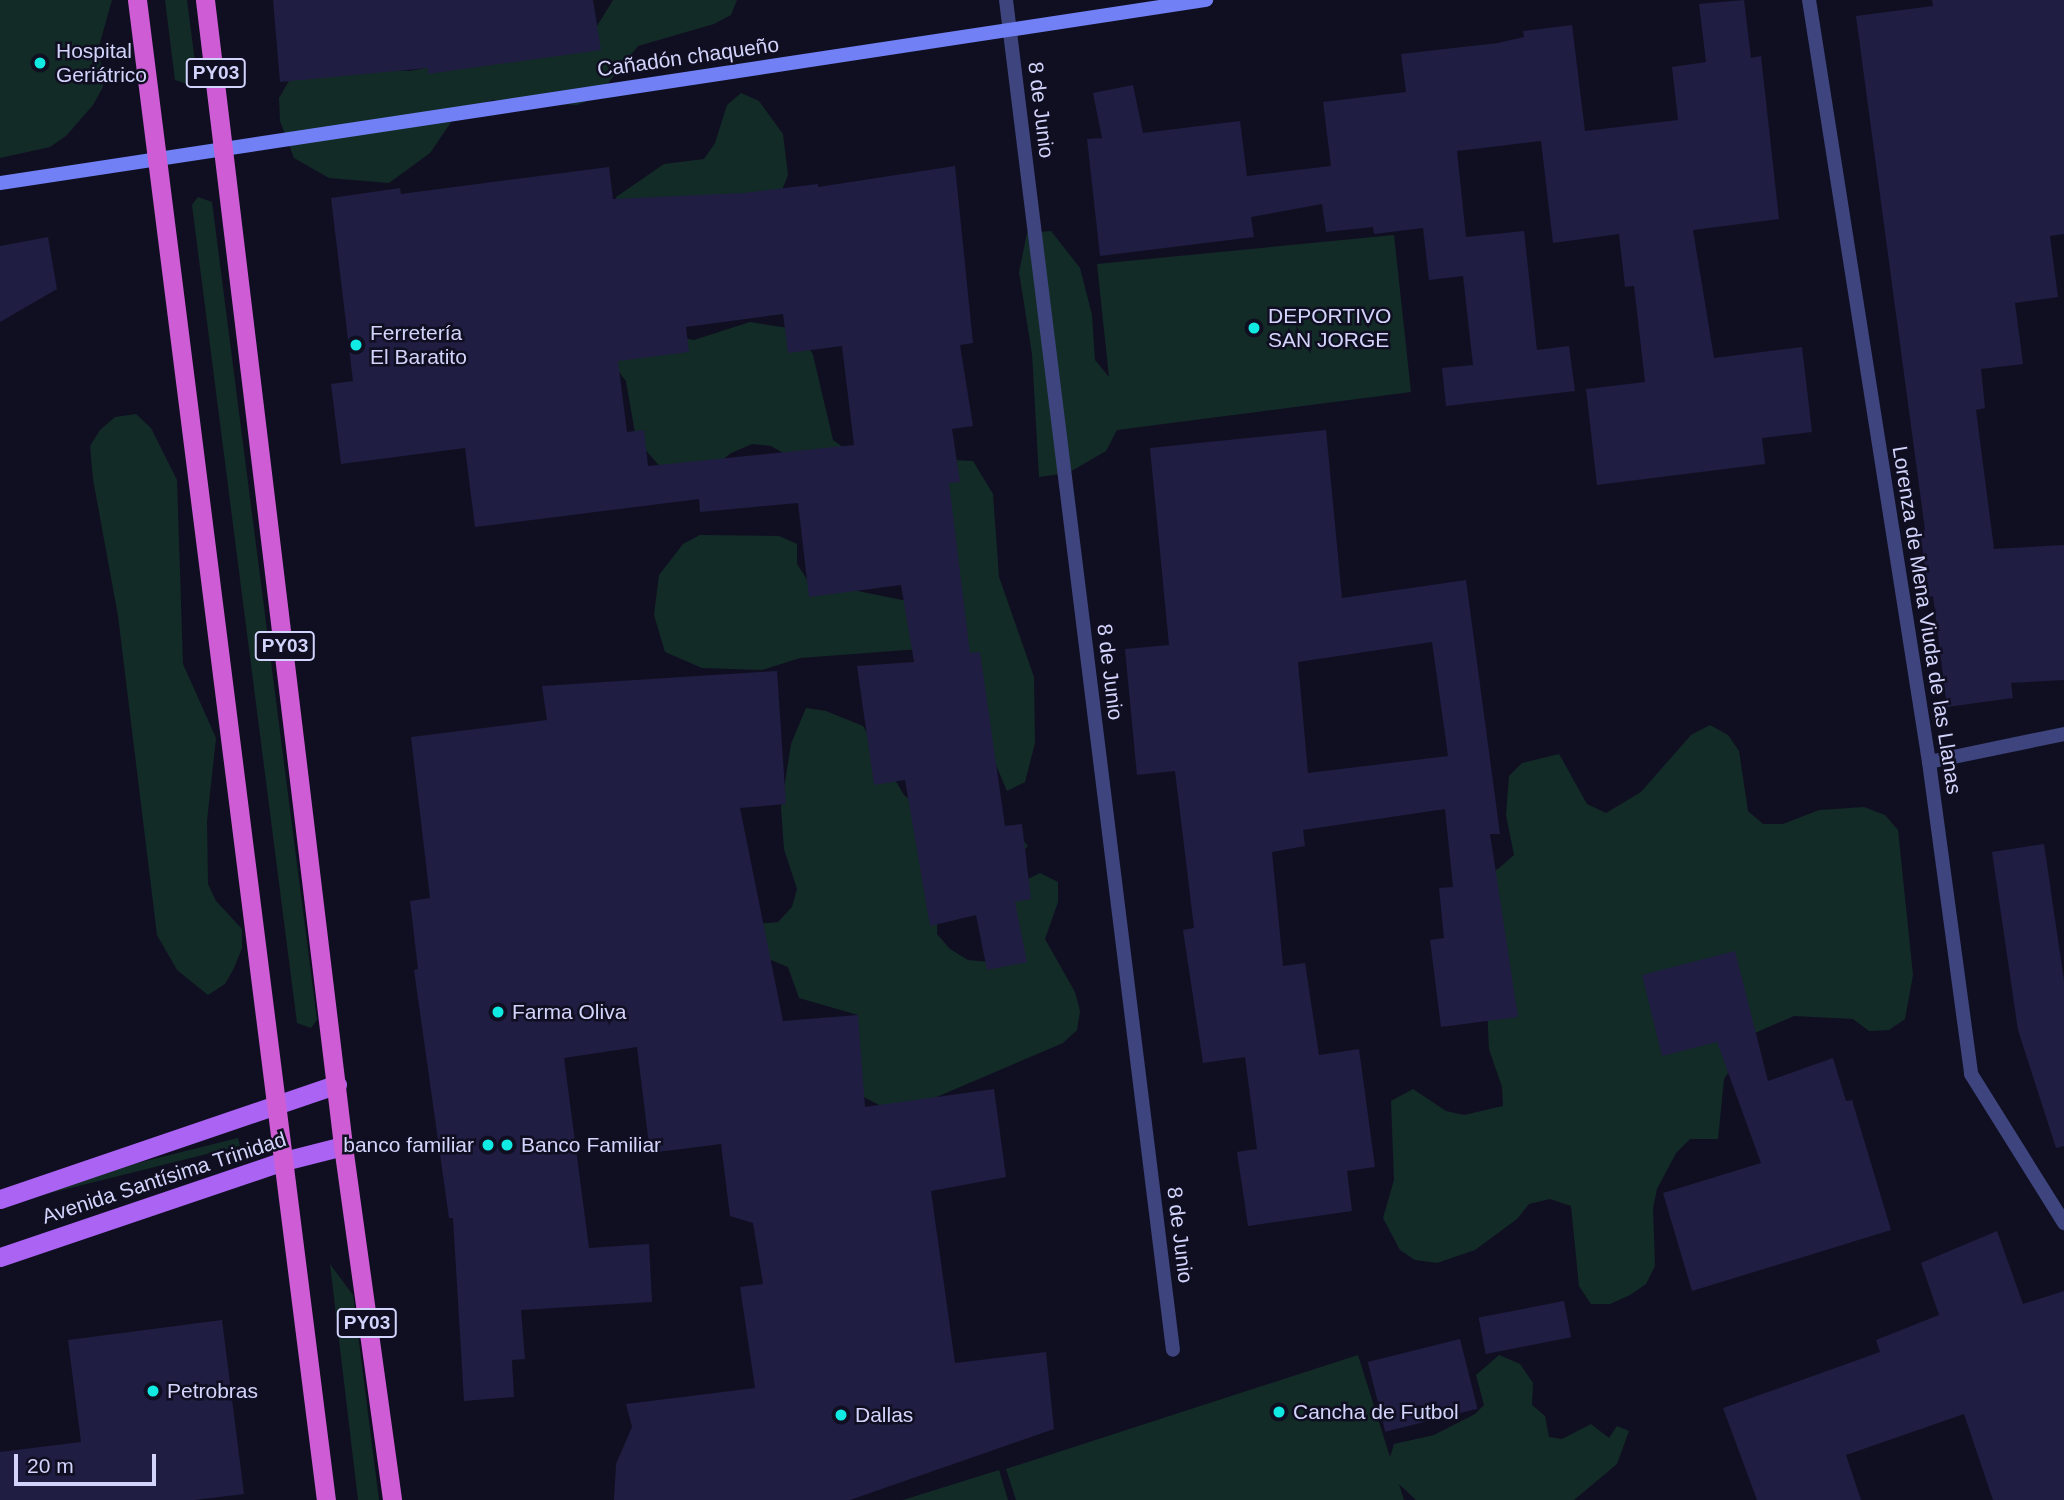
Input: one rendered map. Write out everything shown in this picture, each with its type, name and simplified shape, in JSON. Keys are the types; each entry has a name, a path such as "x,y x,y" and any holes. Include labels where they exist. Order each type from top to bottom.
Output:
{"highway":[{"path":"137,0 167,155 280,1162 326,1500"},
{"name":"PY03","path":"205,0 226,146 343,1146 392,1500"}],"main road":[{"name":"Cañadón chaqueño","path":"0,183 226,146 1010,32 1206,0"},
{"name":"Avenida Santísima Trinidad","path":"0,1199 273,1102 337,1084"},
{"name":"Avenida Santísima Trinidad","path":"0,1257 280,1162 343,1146"}],"street":[{"name":"8 de Junio","path":"1006,0 1173,1350"},
{"name":"Lorenza de Mena Viuda de las Llanas","path":"1809,0 1929,762 1971,1074 2064,1223"},
{"path":"1929,762 2064,734"}],"green space":[{"name":"Hospital Geriátrico","path":"0,0 112,0 99,46 103,87 93,105 66,136 50,147 0,158"},
{"path":"165,0 187,0 197,78 190,85 175,80"},
{"path":"613,0 737,0 731,15 714,24 638,46 597,97 577,105 493,100 473,106 454,118 430,153 389,183 329,178 294,158 280,121 279,98 290,79 368,68 409,71 589,39"},
{"path":"741,93 759,101 783,134 788,175 780,195 617,206 616,197 664,164 704,159 715,143 727,105"},
{"path":"198,197 212,202 317,1020 311,1028 297,1023 192,205"},
{"name":"DEPORTIVO SAN JORGE","path":"1051,231 1080,268 1092,315 1095,360 1109,377 1097,264 1394,235 1411,392 1117,430 1106,451 1068,473 1039,477 1032,354 1019,272 1027,233"},
{"path":"750,322 788,328 804,338 813,355 833,440 848,451 790,457 771,446 752,444 731,453 700,478 663,470 636,439 626,381 612,363 672,336 694,340"},
{"path":"136,414 151,428 177,480 183,664 216,738 207,821 208,884 216,901 242,929 242,948 234,968 225,984 208,995 177,970 157,935 118,616 93,479 90,446 100,430 115,417"},
{"path":"954,460 973,461 993,494 999,577 1034,677 1035,743 1025,782 1007,791 946,647 800,658 762,670 702,668 665,652 654,615 659,575 683,544 700,535 779,536 797,544 797,564 808,581 927,605 931,485"},
{"path":"806,708 826,711 863,726 904,795 919,808 1015,831 1028,846 1014,861 938,893 937,934 950,949 968,960 989,962 1022,882 1040,873 1058,882 1058,902 1045,939 1075,992 1080,1011 1077,1030 1063,1043 920,1104 879,1105 862,1096 846,1040 858,1015 799,998 788,967 771,960 734,956 757,924 778,922 792,907 797,889 784,849 781,808 791,744"},
{"path":"1710,725 1728,735 1739,751 1748,811 1763,824 1783,824 1819,810 1864,807 1885,815 1898,830 1913,975 1905,1019 1889,1030 1869,1031 1853,1019 1794,1016 1755,1033 1724,1079 1718,1139 1690,1139 1676,1153 1657,1189 1653,1208 1655,1266 1646,1284 1630,1295 1610,1304 1591,1304 1579,1286 1571,1206 1550,1199 1529,1204 1517,1219 1475,1250 1437,1263 1415,1260 1400,1250 1383,1218 1394,1180 1391,1101 1413,1089 1446,1111 1464,1115 1503,1106 1502,1087 1489,1049 1481,876 1498,869 1514,855 1506,815 1509,776 1522,763 1559,754 1587,804 1606,813 1641,792 1691,735"},
{"path":"238,1138 240,1146 0,1206 0,1197"},
{"path":"330,1264 353,1295 379,1500 358,1500"},
{"name":"Cancha de Futbol","path":"1358,1355 1390,1457 1394,1444 1434,1435 1475,1414 1484,1405 1476,1375 1499,1355 1520,1364 1533,1383 1532,1405 1545,1416 1549,1437 1562,1439 1591,1424 1609,1438 1617,1426 1629,1431 1617,1464 1574,1500 1416,1500 1399,1484 1404,1500 1016,1500 1006,1469"},
{"path":"999,1470 1008,1500 903,1500"}],"building":[{"path":"273,0 593,0 601,50 428,74 428,68 280,82"},
{"path":"1744,0 1751,58 1761,56 1779,219 1693,230 1714,358 1802,347 1812,432 1762,438 1765,464 1597,485 1586,389 1645,382 1634,286 1625,287 1619,234 1553,243 1541,141 1457,151 1466,237 1524,231 1537,350 1569,346 1575,391 1446,406 1442,368 1473,365 1463,276 1429,280 1423,228 1374,234 1373,227 1326,232 1322,204 1251,217 1254,237 1100,256 1087,139 1102,138 1093,93 1133,85 1143,133 1240,121 1247,176 1331,166 1323,102 1406,92 1401,54 1498,43 1524,37 1523,31 1572,25 1585,131 1678,120 1672,67 1706,62 1699,4"},
{"path":"1932,0 2064,0 2064,234 2050,236 2058,297 2015,303 2023,364 1981,369 1985,408 1976,410 1994,549 2064,545 2064,680 2011,683 2013,698 1947,707 1933,596 1929,597 1920,531 1925,530 1856,16 1933,6"},
{"path":"955,166 973,343 960,345 973,426 952,429 960,482 949,483 970,653 980,652 1005,826 1022,824 1031,899 1015,902 1027,962 987,970 976,915 930,926 905,780 874,785 857,666 914,662 901,585 809,597 798,503 700,512 699,499 475,527 465,448 341,464 331,384 353,381 331,198 400,188 401,194 609,167 613,199 744,193 818,184 818,187","holes":["783,314 788,353 842,346 854,445 648,466 644,430 627,432 618,361 689,352 686,327"]},
{"path":"48,237 57,289 0,322 0,246"},
{"path":"1326,430 1342,598 1466,580 1500,834 1490,834 1518,1017 1441,1027 1430,940 1444,938 1439,888 1453,887 1445,809 1303,830 1305,846 1272,852 1283,966 1305,963 1319,1055 1359,1049 1375,1167 1347,1171 1352,1211 1248,1226 1237,1152 1257,1149 1245,1057 1203,1063 1183,930 1194,928 1175,771 1137,775 1125,649 1169,645 1150,448","holes":["1432,642 1448,756 1308,773 1298,662"]},
{"path":"777,671 786,804 740,808 783,1021 858,1015 865,1107 994,1089 1006,1177 931,1191 955,1363 1046,1352 1054,1429 850,1500 614,1500 616,1464 632,1427 626,1404 755,1388 740,1287 763,1284 753,1223 730,1216 721,1144 650,1153 637,1047 564,1058 589,1248 649,1244 652,1302 521,1310 525,1359 512,1360 514,1397 464,1401 453,1218 449,1218 414,970 418,969 410,901 430,898 411,737 547,720 542,686"},
{"path":"2044,844 2064,981 2064,1146 2056,1148 2018,1030 1992,852"},
{"path":"1735,951 1768,1081 1833,1058 1846,1101 1852,1100 1891,1230 1692,1291 1663,1193 1761,1163 1717,1042 1662,1056 1642,975"},
{"path":"1997,1231 2023,1304 2064,1291 2064,1500 1993,1500 1964,1414 1846,1455 1861,1500 1757,1500 1723,1408 1880,1352 1876,1340 1939,1315 1921,1263"},
{"path":"1564,1301 1571,1337 1486,1354 1479,1318"},
{"name":"Petrobras","path":"222,1320 244,1494 194,1500 0,1500 0,1452 81,1442 68,1340"},
{"path":"1460,1339 1477,1409 1385,1432 1368,1362"}],"place":[{"name":"Hospital Geriátrico","path":"40,63"},
{"name":"DEPORTIVO SAN JORGE","path":"1254,328"},
{"name":"Ferretería El Baratito","path":"356,345"},
{"name":"Farma Oliva","path":"498,1012"},
{"name":"banco familiar","path":"488,1145"},
{"name":"Banco Familiar","path":"507,1145"},
{"name":"Petrobras","path":"153,1391"},
{"name":"Cancha de Futbol","path":"1279,1412"},
{"name":"Dallas","path":"841,1415"}]}
